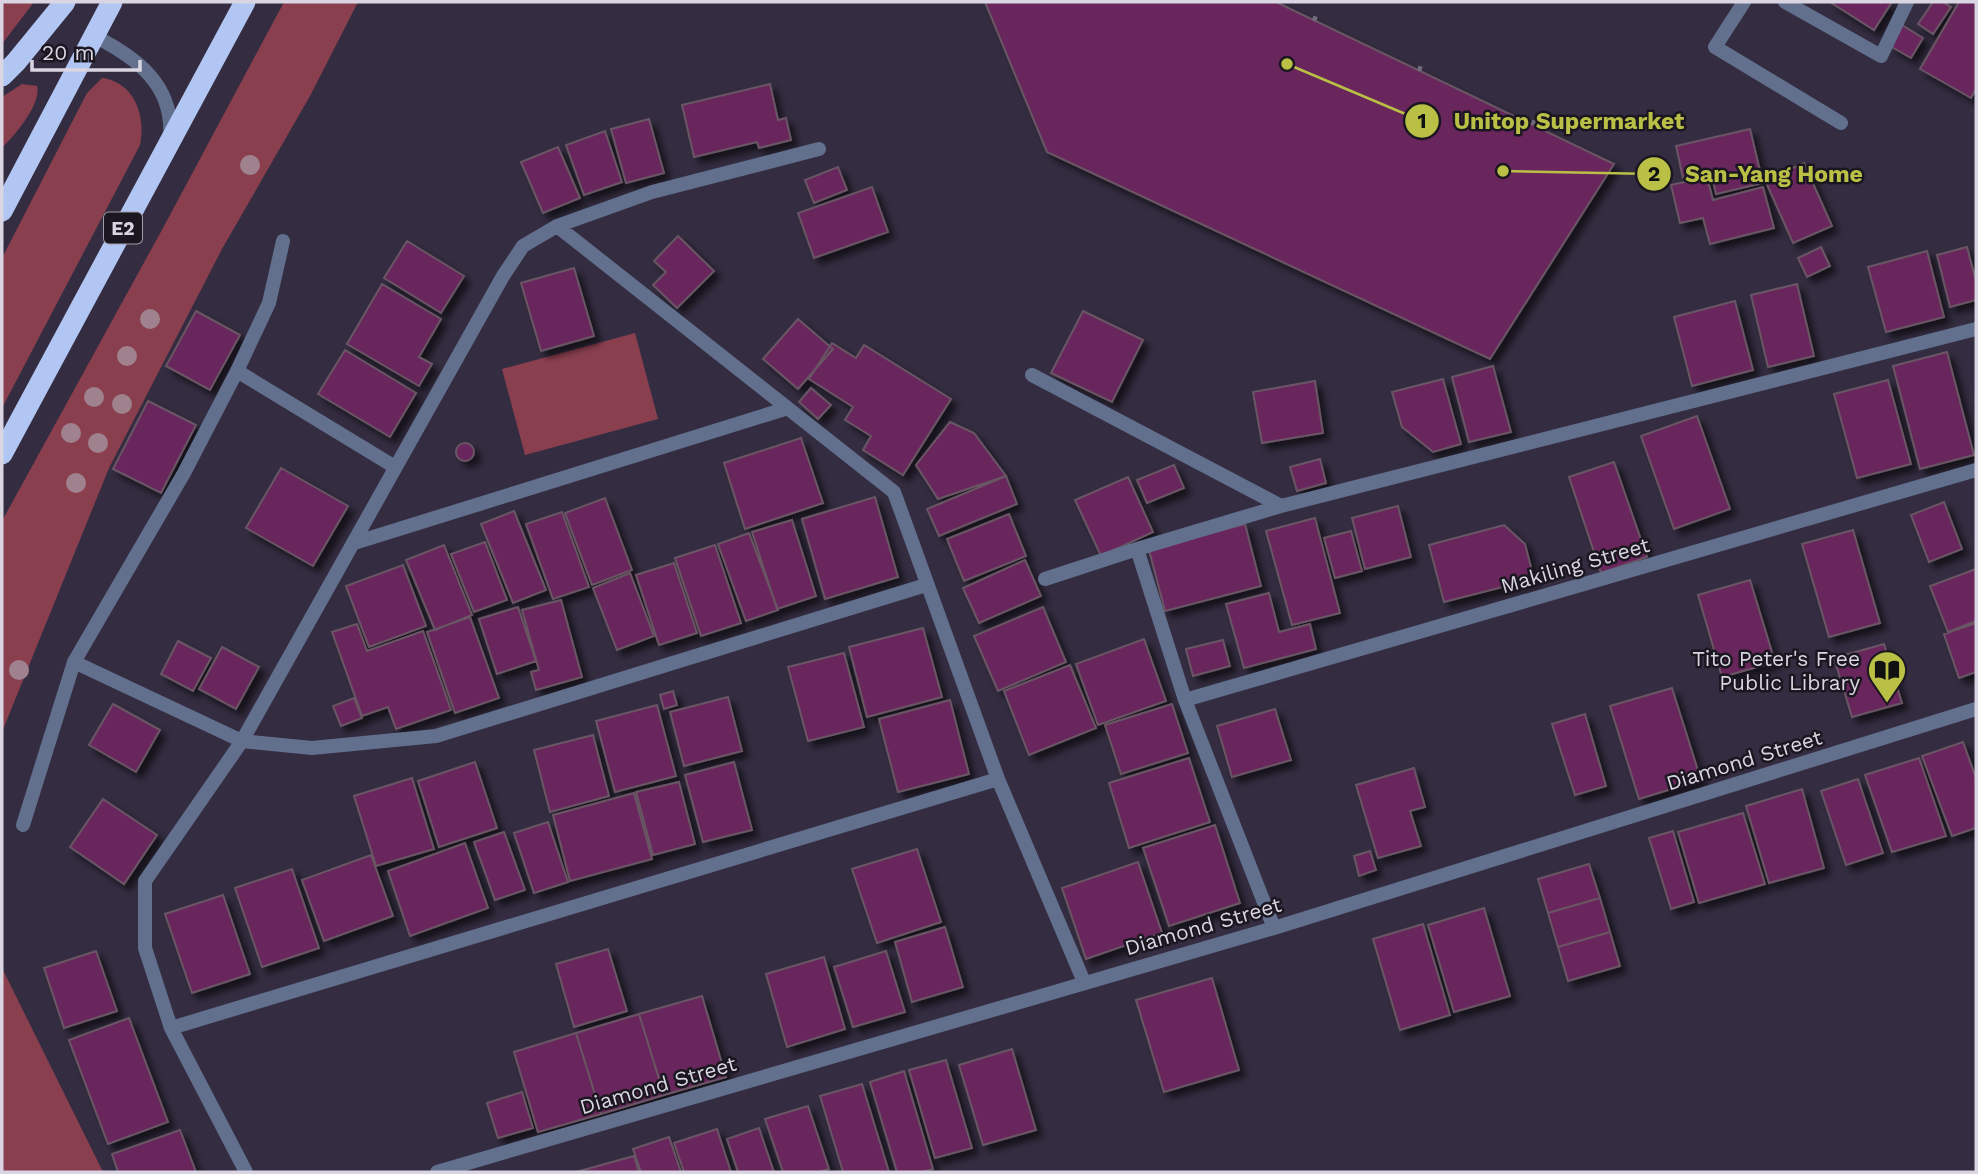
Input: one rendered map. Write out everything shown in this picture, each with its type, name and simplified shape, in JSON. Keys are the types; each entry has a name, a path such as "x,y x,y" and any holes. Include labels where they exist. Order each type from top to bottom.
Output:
{"highway":[{"path":"2,76 65,2"},
{"path":"2,211 112,2"},
{"name":"E2","path":"2,454 245,2"}],"street":[{"path":"1744,2 1716,47 1841,123"},
{"path":"1785,2 1881,56 1907,2"},
{"path":"94,36 130,55 160,87 170,117 170,142"},
{"path":"246,1172 171,1028 145,948 145,881 242,741 503,276 523,246 557,226 652,192 819,149"},
{"path":"557,226 785,409 894,492 998,779 1084,982"},
{"path":"23,825 74,662 184,474 237,371 270,303 283,240"},
{"path":"1045,579 1137,548 1281,506 1976,329"},
{"path":"237,371 395,467"},
{"path":"1032,376 1281,506"},
{"path":"354,543 785,409"},
{"name":"Makiling Street","path":"1185,700 1976,470"},
{"path":"1137,548 1185,700 1274,928"},
{"path":"74,662 242,741 312,748 436,736 926,585"},
{"name":"Diamond Street","path":"438,1172 1274,928 1976,709"},
{"path":"171,1028 998,779"}],"path":[{"path":"1533,125 1535,118"}],"shaded area":[{"path":"2,2 34,2 2,44"},
{"path":"284,2 358,2 310,96 222,249 109,468 2,732 2,521"},
{"path":"102,78 123,86 136,102 141,123 140,145 2,408 2,258 87,93"},
{"path":"22,84 37,86 35,102 26,119 2,148 2,97"},
{"path":"635,333 658,419 525,455 502,369"},
{"path":"2,968 103,1172 2,1172"}],"building":[{"path":"985,2 1276,2 1614,164 1490,359 1047,152"},
{"path":"1830,2 1892,2 1874,30"},
{"path":"1933,2 1943,2 1951,7 1933,34 1918,24"},
{"path":"1959,2 1976,2 1976,89 1971,98 1920,69"},
{"path":"1902,25 1923,38 1911,58 1890,46"},
{"path":"770,84 778,120 786,118 791,140 759,148 757,142 694,157 682,105"},
{"path":"649,119 664,173 626,183 611,129"},
{"path":"1750,129 1763,183 1716,194 1711,172 1683,178 1676,146"},
{"path":"605,131 622,182 584,195 566,145"},
{"path":"558,147 580,198 543,213 521,162"},
{"path":"1804,163 1832,226 1793,243 1765,180"},
{"path":"838,167 847,190 814,203 805,180"},
{"path":"1707,177 1713,200 1763,187 1774,228 1710,244 1703,218 1680,223 1671,185"},
{"path":"872,187 888,232 814,258 798,213"},
{"path":"678,236 714,271 677,308 653,285 666,272 654,261"},
{"path":"407,241 464,276 441,313 384,278"},
{"path":"1821,247 1830,266 1807,277 1798,258"},
{"path":"1967,247 1976,281 1976,300 1950,307 1937,255"},
{"path":"1927,251 1944,317 1886,332 1868,267"},
{"path":"574,268 594,336 541,351 521,283"},
{"path":"382,284 441,319 419,357 432,364 419,386 347,344"},
{"path":"1797,284 1814,356 1768,367 1751,295"},
{"path":"1735,301 1753,370 1692,386 1674,317"},
{"path":"196,311 240,335 210,390 166,366"},
{"path":"1083,311 1143,340 1112,402 1051,373"},
{"path":"798,319 833,349 798,389 763,359"},
{"path":"832,343 856,358 864,345 951,399 903,475 863,450 871,436 845,420 853,407 809,379"},
{"path":"345,350 416,393 390,437 318,394"},
{"path":"1947,352 1974,455 1920,469 1893,366"},
{"path":"1493,366 1511,432 1469,442 1452,377"},
{"path":"1443,379 1461,444 1433,452 1402,427 1392,392"},
{"path":"1888,380 1911,464 1857,478 1834,394"},
{"path":"1315,381 1323,433 1262,443 1253,392"},
{"path":"811,388 831,405 818,419 799,402"},
{"path":"148,401 196,425 161,493 113,469"},
{"path":"1697,416 1730,509 1674,529 1641,436"},
{"path":"950,422 974,433 1006,476 938,499 916,465"},
{"path":"801,438 823,503 745,529 724,463"},
{"path":"465,443 471,446 474,452 471,458 465,461 459,458 456,452 459,446"},
{"path":"1320,459 1326,483 1297,491 1290,467"},
{"path":"1614,462 1647,557 1601,573 1569,477"},
{"path":"1174,465 1184,488 1147,503 1137,480"},
{"path":"281,468 348,506 313,566 246,528"},
{"path":"1006,476 1017,504 939,536 927,509"},
{"path":"1128,477 1153,532 1101,556 1075,500"},
{"path":"875,497 898,577 825,599 802,519"},
{"path":"605,498 632,570 592,585 565,513"},
{"path":"1944,502 1962,549 1929,562 1911,515"},
{"path":"1398,506 1411,557 1365,569 1352,518"},
{"path":"514,511 546,590 513,603 481,524"},
{"path":"562,512 589,587 553,599 526,524"},
{"path":"1009,514 1026,556 964,581 947,539"},
{"path":"1315,518 1340,613 1292,625 1266,531"},
{"path":"792,520 816,596 777,609 752,532"},
{"path":"1245,524 1261,586 1165,611 1149,550"},
{"path":"1504,525 1525,544 1534,579 1444,602 1429,545"},
{"path":"1853,530 1880,623 1829,637 1802,544"},
{"path":"1351,531 1362,571 1335,578 1324,538"},
{"path":"749,533 778,610 746,621 718,544"},
{"path":"485,542 507,600 474,612 451,554"},
{"path":"444,545 472,615 435,630 406,560"},
{"path":"715,545 741,623 701,636 675,558"},
{"path":"1025,560 1041,596 979,623 963,588"},
{"path":"674,563 697,633 659,645 636,575"},
{"path":"403,565 426,626 369,647 346,586"},
{"path":"1976,569 1976,621 1948,632 1930,586"},
{"path":"630,573 654,636 617,650 593,588"},
{"path":"1750,580 1775,662 1722,677 1698,595"},
{"path":"1269,593 1279,632 1310,624 1316,649 1244,668 1226,604"},
{"path":"561,600 582,677 536,690 531,672 539,670 522,610"},
{"path":"518,607 536,661 497,674 479,619"},
{"path":"1043,607 1066,662 998,691 974,636"},
{"path":"470,617 499,698 455,713 427,632"},
{"path":"1976,623 1976,672 1959,678 1944,634"},
{"path":"357,624 367,651 423,631 451,710 396,729 388,707 362,716 332,632"},
{"path":"923,628 942,697 867,717 849,647"},
{"path":"1144,639 1166,701 1098,725 1076,664"},
{"path":"1223,640 1230,666 1193,676 1186,649"},
{"path":"178,641 211,658 193,691 161,674"},
{"path":"1884,644 1902,703 1852,717 1834,658"},
{"path":"222,647 259,667 236,709 199,689"},
{"path":"844,653 864,727 808,741 788,667"},
{"path":"1070,665 1096,728 1029,755 1004,691"},
{"path":"1672,688 1701,780 1639,799 1610,706"},
{"path":"673,691 677,705 664,709 660,695"},
{"path":"728,697 742,751 684,766 670,712"},
{"path":"354,698 362,718 341,726 333,706"},
{"path":"950,700 969,774 898,792 879,719"},
{"path":"113,704 160,730 136,772 89,745"},
{"path":"1172,704 1188,753 1121,774 1105,725"},
{"path":"657,705 676,776 615,792 596,721"},
{"path":"1275,709 1291,760 1232,777 1217,726"},
{"path":"1585,714 1606,786 1575,795 1552,724"},
{"path":"593,735 609,796 550,812 534,750"},
{"path":"1963,742 1976,778 1976,828 1952,836 1922,756"},
{"path":"1189,758 1210,822 1129,848 1109,783"},
{"path":"1919,758 1946,836 1892,852 1865,775"},
{"path":"475,762 497,828 439,847 418,781"},
{"path":"734,762 752,830 703,842 685,775"},
{"path":"1414,768 1425,807 1410,811 1421,846 1378,858 1356,785"},
{"path":"412,778 434,849 376,866 354,796"},
{"path":"1858,779 1883,853 1846,865 1821,791"},
{"path":"679,782 695,844 653,855 636,792"},
{"path":"1802,789 1824,868 1769,883 1746,806"},
{"path":"634,793 652,859 570,881 553,815"},
{"path":"103,799 157,835 124,884 70,847"},
{"path":"1743,813 1765,884 1699,903 1678,832"},
{"path":"548,822 568,882 534,893 514,833"},
{"path":"1215,825 1240,903 1169,926 1143,848"},
{"path":"1673,831 1694,902 1671,909 1649,838"},
{"path":"504,832 525,890 495,900 474,842"},
{"path":"465,843 488,908 410,936 388,871"},
{"path":"917,849 941,922 877,943 852,869"},
{"path":"1370,851 1376,870 1359,876 1354,856"},
{"path":"371,855 393,916 324,941 302,880"},
{"path":"1138,862 1162,933 1086,959 1062,888"},
{"path":"1589,864 1600,898 1548,913 1538,879"},
{"path":"292,869 319,948 262,967 235,888"},
{"path":"223,895 250,974 192,993 165,914"},
{"path":"1600,898 1610,932 1558,947 1548,913"},
{"path":"1484,908 1510,996 1454,1012 1428,925"},
{"path":"1423,924 1450,1015 1400,1030 1373,939"},
{"path":"945,927 963,987 912,1002 895,942"},
{"path":"1610,932 1620,966 1568,981 1558,947"},
{"path":"608,949 627,1011 574,1027 556,964"},
{"path":"96,951 117,1011 64,1028 44,968"},
{"path":"886,951 905,1012 853,1027 834,967"},
{"path":"824,957 845,1029 787,1047 766,974"},
{"path":"1212,978 1239,1070 1164,1092 1136,1000"},
{"path":"702,996 726,1077 664,1095 639,1014"},
{"path":"639,1014 664,1095 601,1114 576,1033"},
{"path":"129,1018 168,1122 108,1144 69,1040"},
{"path":"576,1033 601,1114 538,1132 514,1052"},
{"path":"1012,1049 1036,1130 983,1145 959,1065"},
{"path":"946,1060 972,1148 935,1158 909,1070"},
{"path":"904,1071 933,1169 922,1172 897,1172 870,1082"},
{"path":"862,1084 889,1172 843,1172 820,1096"},
{"path":"522,1092 533,1128 498,1138 487,1103"},
{"path":"808,1106 829,1169 819,1172 783,1172 765,1119"},
{"path":"759,1128 774,1172 738,1172 727,1139"},
{"path":"717,1129 731,1172 684,1172 674,1143"},
{"path":"180,1130 196,1172 118,1172 112,1154"},
{"path":"669,1137 681,1172 641,1172 633,1149"},
{"path":"634,1156 639,1172 576,1172"}],"place":[{"name":"Unitop Supermarket","path":"1287,64"},
{"name":"San-Yang Home","path":"1503,171"},
{"name":"Tito Peter's Free Public Library","path":"1887,704"}]}
